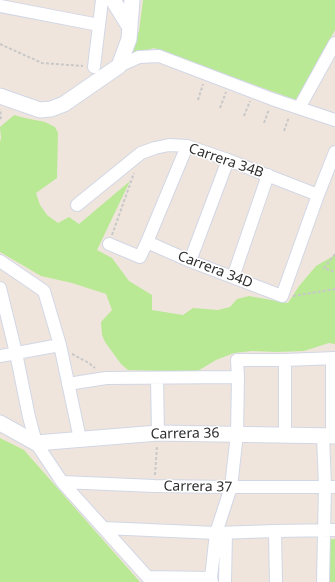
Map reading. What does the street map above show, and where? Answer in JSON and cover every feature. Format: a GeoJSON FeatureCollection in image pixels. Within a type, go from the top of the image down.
{"type":"FeatureCollection","features":[{"type":"Feature","properties":{"kind":"street"},"geometry":{"type":"LineString","coordinates":[[94,67],[102,0]]}},
{"type":"Feature","properties":{"kind":"street"},"geometry":{"type":"LineString","coordinates":[[113,0],[129,26]]}},
{"type":"Feature","properties":{"kind":"street"},"geometry":{"type":"LineString","coordinates":[[120,66],[129,39],[132,0]]}},
{"type":"Feature","properties":{"kind":"street"},"geometry":{"type":"LineString","coordinates":[[0,6],[99,25]]}},
{"type":"Feature","properties":{"kind":"street"},"geometry":{"type":"LineString","coordinates":[[299,108],[335,43]]}},
{"type":"Feature","properties":{"kind":"street"},"geometry":{"type":"LineString","coordinates":[[3,102],[40,110],[51,110],[64,104],[120,66],[139,56],[159,56],[260,95],[335,120]]}},
{"type":"Feature","properties":{"kind":"street","name":"Carrera 34B"},"geometry":{"type":"LineString","coordinates":[[77,205],[141,153],[169,144],[187,146],[228,160],[318,195]]}},
{"type":"Feature","properties":{"kind":"street"},"geometry":{"type":"LineString","coordinates":[[109,244],[140,257],[187,146]]}},
{"type":"Feature","properties":{"kind":"street"},"geometry":{"type":"LineString","coordinates":[[282,296],[335,152]]}},
{"type":"Feature","properties":{"kind":"street"},"geometry":{"type":"LineString","coordinates":[[190,261],[228,160]]}},
{"type":"Feature","properties":{"kind":"street"},"geometry":{"type":"LineString","coordinates":[[233,277],[268,175]]}},
{"type":"Feature","properties":{"kind":"street","name":"Carrera 34D"},"geometry":{"type":"LineString","coordinates":[[147,242],[190,261],[282,296]]}},
{"type":"Feature","properties":{"kind":"street"},"geometry":{"type":"LineString","coordinates":[[0,261],[44,291],[60,345],[80,439]]}},
{"type":"Feature","properties":{"kind":"street"},"geometry":{"type":"LineString","coordinates":[[0,288],[36,443],[62,482],[150,580],[212,580],[231,487],[237,434],[237,360],[333,358],[329,530],[323,582]]}},
{"type":"Feature","properties":{"kind":"street"},"geometry":{"type":"LineString","coordinates":[[0,356],[60,345]]}},
{"type":"Feature","properties":{"kind":"street"},"geometry":{"type":"LineString","coordinates":[[284,435],[285,360]]}},
{"type":"Feature","properties":{"kind":"street"},"geometry":{"type":"LineString","coordinates":[[68,384],[106,378],[238,377]]}},
{"type":"Feature","properties":{"kind":"street"},"geometry":{"type":"LineString","coordinates":[[157,378],[158,433]]}},
{"type":"Feature","properties":{"kind":"street"},"geometry":{"type":"LineString","coordinates":[[0,423],[36,443]]}},
{"type":"Feature","properties":{"kind":"street","name":"Carrera 36"},"geometry":{"type":"LineString","coordinates":[[36,443],[158,433],[330,436]]}},
{"type":"Feature","properties":{"kind":"street","name":"Carrera 37"},"geometry":{"type":"LineString","coordinates":[[62,482],[154,486],[330,486]]}},
{"type":"Feature","properties":{"kind":"street"},"geometry":{"type":"LineString","coordinates":[[104,528],[221,533],[329,530]]}},
{"type":"Feature","properties":{"kind":"street"},"geometry":{"type":"LineString","coordinates":[[275,531],[276,582]]}},
{"type":"Feature","properties":{"kind":"street"},"geometry":{"type":"LineString","coordinates":[[221,533],[225,582]]}},
{"type":"Feature","properties":{"kind":"path"},"geometry":{"type":"LineString","coordinates":[[0,44],[42,63],[94,67]]}},
{"type":"Feature","properties":{"kind":"path"},"geometry":{"type":"LineString","coordinates":[[198,100],[203,82]]}},
{"type":"Feature","properties":{"kind":"path"},"geometry":{"type":"LineString","coordinates":[[220,108],[228,86]]}},
{"type":"Feature","properties":{"kind":"path"},"geometry":{"type":"LineString","coordinates":[[244,116],[252,96]]}},
{"type":"Feature","properties":{"kind":"path"},"geometry":{"type":"LineString","coordinates":[[0,119],[3,102]]}},
{"type":"Feature","properties":{"kind":"path"},"geometry":{"type":"LineString","coordinates":[[264,123],[271,102]]}},
{"type":"Feature","properties":{"kind":"path"},"geometry":{"type":"LineString","coordinates":[[284,131],[289,116]]}},
{"type":"Feature","properties":{"kind":"path"},"geometry":{"type":"LineString","coordinates":[[109,244],[141,153]]}},
{"type":"Feature","properties":{"kind":"path"},"geometry":{"type":"LineString","coordinates":[[335,254],[324,268],[335,272]]}},
{"type":"Feature","properties":{"kind":"path"},"geometry":{"type":"LineString","coordinates":[[282,296],[290,297],[335,289]]}},
{"type":"Feature","properties":{"kind":"path"},"geometry":{"type":"LineString","coordinates":[[60,345],[89,363],[106,378]]}},
{"type":"Feature","properties":{"kind":"path"},"geometry":{"type":"LineString","coordinates":[[154,486],[157,456]]}},
{"type":"Feature","properties":{"kind":"green space"},"geometry":{"type":"Polygon","coordinates":[[[143,0],[335,0],[335,30],[296,100],[154,48],[130,55],[139,31],[143,0]]]}},
{"type":"Feature","properties":{"kind":"green space"},"geometry":{"type":"Polygon","coordinates":[[[14,115],[45,122],[55,127],[58,133],[57,178],[36,193],[40,205],[47,215],[58,223],[69,217],[79,224],[130,181],[97,250],[112,258],[129,281],[152,295],[152,310],[183,315],[193,308],[218,310],[230,307],[237,299],[249,296],[288,303],[299,286],[316,266],[335,255],[335,344],[329,343],[304,351],[252,351],[234,353],[216,360],[196,372],[128,370],[121,364],[105,342],[102,335],[101,322],[112,310],[106,294],[72,283],[41,276],[0,252],[0,127],[14,115]]]}},
{"type":"Feature","properties":{"kind":"green space"},"geometry":{"type":"Polygon","coordinates":[[[0,438],[24,450],[140,582],[0,582],[0,438]]]}},
{"type":"Feature","properties":{"kind":"green space"},"geometry":{"type":"Polygon","coordinates":[[[335,539],[335,582],[326,582],[326,540],[335,539]]]}}]}
